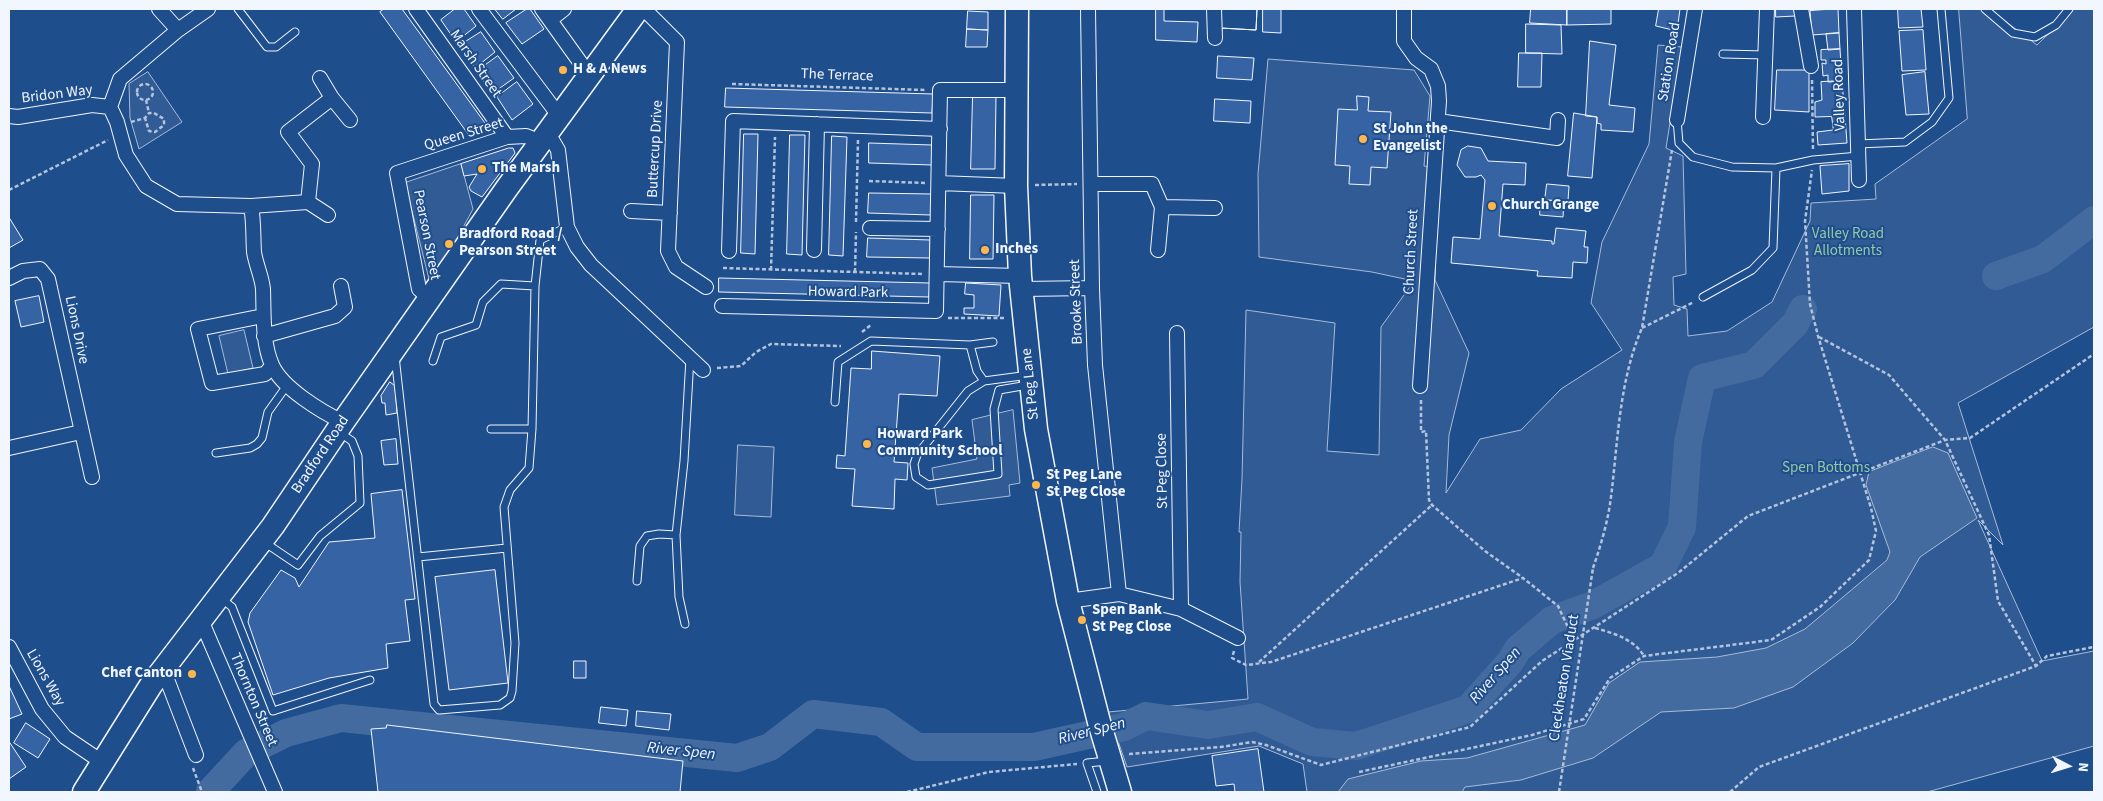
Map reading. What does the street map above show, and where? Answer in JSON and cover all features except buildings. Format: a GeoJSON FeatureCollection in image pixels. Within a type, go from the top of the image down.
{"type":"FeatureCollection","features":[{"type":"Feature","properties":{"kind":"main road","name":"Bradford Road"},"geometry":{"type":"LineString","coordinates":[[84,792],[151,685],[262,541],[394,348],[638,9]]}},
{"type":"Feature","properties":{"kind":"main road","name":"St Peg Lane"},"geometry":{"type":"LineString","coordinates":[[1017,9],[1016,186],[1021,282],[1036,430],[1068,601],[1099,722],[1120,792]]}},
{"type":"Feature","properties":{"kind":"street"},"geometry":{"type":"LineString","coordinates":[[159,9],[178,30]]}},
{"type":"Feature","properties":{"kind":"street"},"geometry":{"type":"LineString","coordinates":[[208,9],[178,30],[120,79],[110,107],[126,155],[146,186],[177,204],[252,206],[308,202],[328,215]]}},
{"type":"Feature","properties":{"kind":"street","name":"Marsh Street"},"geometry":{"type":"LineString","coordinates":[[416,9],[507,137]]}},
{"type":"Feature","properties":{"kind":"street"},"geometry":{"type":"LineString","coordinates":[[479,9],[550,131],[558,150],[567,227],[577,246],[591,265],[703,370]]}},
{"type":"Feature","properties":{"kind":"street"},"geometry":{"type":"LineString","coordinates":[[564,9],[546,14],[590,76]]}},
{"type":"Feature","properties":{"kind":"street","name":"Buttercup Drive"},"geometry":{"type":"LineString","coordinates":[[644,9],[677,42],[668,250],[676,267],[706,287]]}},
{"type":"Feature","properties":{"kind":"street","name":"Brooke Street"},"geometry":{"type":"LineString","coordinates":[[1088,9],[1095,365],[1119,594]]}},
{"type":"Feature","properties":{"kind":"street"},"geometry":{"type":"LineString","coordinates":[[1214,9],[1215,38]]}},
{"type":"Feature","properties":{"kind":"street","name":"Church Street"},"geometry":{"type":"LineString","coordinates":[[1404,9],[1404,41],[1416,58],[1431,69],[1438,86],[1438,120],[1420,386]]}},
{"type":"Feature","properties":{"kind":"street","name":"Station Road"},"geometry":{"type":"LineString","coordinates":[[1677,120],[1695,9]]}},
{"type":"Feature","properties":{"kind":"street"},"geometry":{"type":"LineString","coordinates":[[1763,117],[1767,9]]}},
{"type":"Feature","properties":{"kind":"street"},"geometry":{"type":"LineString","coordinates":[[1802,9],[1811,66]]}},
{"type":"Feature","properties":{"kind":"street","name":"Valley Road"},"geometry":{"type":"LineString","coordinates":[[1854,9],[1859,180]]}},
{"type":"Feature","properties":{"kind":"street"},"geometry":{"type":"LineString","coordinates":[[320,78],[332,98],[350,120]]}},
{"type":"Feature","properties":{"kind":"street"},"geometry":{"type":"LineString","coordinates":[[936,311],[940,90],[1016,90]]}},
{"type":"Feature","properties":{"kind":"street"},"geometry":{"type":"LineString","coordinates":[[308,202],[312,164],[288,132],[332,98]]}},
{"type":"Feature","properties":{"kind":"street","name":"Bridon Way"},"geometry":{"type":"LineString","coordinates":[[9,116],[18,117],[92,105],[110,107]]}},
{"type":"Feature","properties":{"kind":"street"},"geometry":{"type":"LineString","coordinates":[[1438,120],[1557,138],[1558,120]]}},
{"type":"Feature","properties":{"kind":"street"},"geometry":{"type":"LineString","coordinates":[[729,251],[733,121],[940,129]]}},
{"type":"Feature","properties":{"kind":"street"},"geometry":{"type":"LineString","coordinates":[[814,250],[817,124]]}},
{"type":"Feature","properties":{"kind":"street","name":"Queen Street"},"geometry":{"type":"LineString","coordinates":[[397,173],[507,137],[526,136],[550,131]]}},
{"type":"Feature","properties":{"kind":"street","name":"Pearson Street"},"geometry":{"type":"LineString","coordinates":[[397,173],[407,205],[419,289],[430,298]]}},
{"type":"Feature","properties":{"kind":"street"},"geometry":{"type":"LineString","coordinates":[[939,183],[1016,186]]}},
{"type":"Feature","properties":{"kind":"street"},"geometry":{"type":"LineString","coordinates":[[1091,184],[1152,184],[1162,208],[1158,250]]}},
{"type":"Feature","properties":{"kind":"street"},"geometry":{"type":"LineString","coordinates":[[252,206],[254,253],[262,286],[264,336],[272,366],[288,384],[340,427]]}},
{"type":"Feature","properties":{"kind":"street"},"geometry":{"type":"LineString","coordinates":[[1162,208],[1214,208]]}},
{"type":"Feature","properties":{"kind":"street"},"geometry":{"type":"LineString","coordinates":[[631,211],[670,214]]}},
{"type":"Feature","properties":{"kind":"street"},"geometry":{"type":"LineString","coordinates":[[870,228],[938,229]]}},
{"type":"Feature","properties":{"kind":"street","name":"Lions Drive"},"geometry":{"type":"LineString","coordinates":[[9,278],[23,270],[40,269],[48,279],[92,477]]}},
{"type":"Feature","properties":{"kind":"street"},"geometry":{"type":"LineString","coordinates":[[937,274],[1092,288]]}},
{"type":"Feature","properties":{"kind":"street"},"geometry":{"type":"LineString","coordinates":[[264,336],[335,316],[345,307],[341,286]]}},
{"type":"Feature","properties":{"kind":"street","name":"Howard Park"},"geometry":{"type":"LineString","coordinates":[[722,306],[936,311]]}},
{"type":"Feature","properties":{"kind":"street"},"geometry":{"type":"LineString","coordinates":[[264,316],[198,329],[212,383],[265,374],[272,366]]}},
{"type":"Feature","properties":{"kind":"street","name":"St Peg Close"},"geometry":{"type":"LineString","coordinates":[[1177,332],[1181,609]]}},
{"type":"Feature","properties":{"kind":"street"},"geometry":{"type":"LineString","coordinates":[[9,448],[82,432]]}},
{"type":"Feature","properties":{"kind":"street"},"geometry":{"type":"LineString","coordinates":[[1068,601],[1119,594],[1181,609],[1238,638]]}},
{"type":"Feature","properties":{"kind":"street","name":"Thornton Street"},"geometry":{"type":"LineString","coordinates":[[201,620],[275,792]]}},
{"type":"Feature","properties":{"kind":"street","name":"Lions Way"},"geometry":{"type":"LineString","coordinates":[[9,647],[42,709],[65,737],[102,762]]}},
{"type":"Feature","properties":{"kind":"street"},"geometry":{"type":"LineString","coordinates":[[163,669],[196,755]]}},
{"type":"Feature","properties":{"kind":"lane"},"geometry":{"type":"LineString","coordinates":[[238,9],[267,47],[276,47],[295,32]]}},
{"type":"Feature","properties":{"kind":"lane"},"geometry":{"type":"LineString","coordinates":[[1677,120],[1679,143],[1693,157],[1732,168],[1776,168],[1905,142],[1932,122],[1949,98],[1941,9]]}},
{"type":"Feature","properties":{"kind":"lane"},"geometry":{"type":"LineString","coordinates":[[1984,9],[2013,33],[2035,37],[2056,25],[2069,9]]}},
{"type":"Feature","properties":{"kind":"lane"},"geometry":{"type":"LineString","coordinates":[[1723,54],[1766,55]]}},
{"type":"Feature","properties":{"kind":"lane"},"geometry":{"type":"LineString","coordinates":[[1703,297],[1752,270],[1773,248],[1776,168]]}},
{"type":"Feature","properties":{"kind":"lane"},"geometry":{"type":"LineString","coordinates":[[394,348],[436,708],[443,710],[500,705],[510,698],[512,691],[515,643],[504,507],[510,490],[529,468],[532,429],[535,286],[540,240],[567,227]]}},
{"type":"Feature","properties":{"kind":"lane"},"geometry":{"type":"LineString","coordinates":[[433,360],[441,337],[476,325],[483,302],[501,284],[535,286]]}},
{"type":"Feature","properties":{"kind":"lane"},"geometry":{"type":"LineString","coordinates":[[835,402],[838,362],[871,341],[970,345],[993,342]]}},
{"type":"Feature","properties":{"kind":"lane"},"geometry":{"type":"LineString","coordinates":[[970,345],[978,371],[984,381]]}},
{"type":"Feature","properties":{"kind":"lane"},"geometry":{"type":"LineString","coordinates":[[686,624],[679,597],[676,535],[684,461],[690,358]]}},
{"type":"Feature","properties":{"kind":"lane"},"geometry":{"type":"LineString","coordinates":[[1031,380],[999,390],[994,409],[998,474],[928,485],[916,477],[914,464],[917,455],[968,391],[984,381],[1031,380]]}},
{"type":"Feature","properties":{"kind":"lane"},"geometry":{"type":"LineString","coordinates":[[216,454],[250,448],[257,444],[262,438],[268,412],[288,384]]}},
{"type":"Feature","properties":{"kind":"lane"},"geometry":{"type":"LineString","coordinates":[[262,541],[298,565],[320,536],[360,503],[358,456],[352,441],[340,427]]}},
{"type":"Feature","properties":{"kind":"lane"},"geometry":{"type":"LineString","coordinates":[[492,429],[532,429]]}},
{"type":"Feature","properties":{"kind":"lane"},"geometry":{"type":"LineString","coordinates":[[637,582],[640,546],[647,536],[659,534],[676,535]]}},
{"type":"Feature","properties":{"kind":"lane"},"geometry":{"type":"LineString","coordinates":[[418,557],[507,548]]}},
{"type":"Feature","properties":{"kind":"lane"},"geometry":{"type":"LineString","coordinates":[[219,596],[232,607],[273,711],[370,680]]}},
{"type":"Feature","properties":{"kind":"lane"},"geometry":{"type":"LineString","coordinates":[[1097,792],[1087,763],[1110,756]]}},
{"type":"Feature","properties":{"kind":"path"},"geometry":{"type":"LineString","coordinates":[[1359,772],[1532,735],[1584,719],[1610,678],[1644,656],[1771,640],[1820,607],[1869,560],[1876,532],[1871,508],[1818,336],[1810,304],[1805,221],[1813,160],[1811,66]]}},
{"type":"Feature","properties":{"kind":"path"},"geometry":{"type":"LineString","coordinates":[[144,84],[152,88],[153,93],[151,98],[146,100],[138,97],[137,93],[137,88],[144,84]]}},
{"type":"Feature","properties":{"kind":"path","name":"The Terrace"},"geometry":{"type":"LineString","coordinates":[[732,84],[940,90]]}},
{"type":"Feature","properties":{"kind":"path"},"geometry":{"type":"LineString","coordinates":[[146,100],[149,114]]}},
{"type":"Feature","properties":{"kind":"path"},"geometry":{"type":"LineString","coordinates":[[131,122],[154,113],[164,118],[163,127],[155,132],[149,131],[145,118]]}},
{"type":"Feature","properties":{"kind":"path"},"geometry":{"type":"LineString","coordinates":[[771,270],[775,122]]}},
{"type":"Feature","properties":{"kind":"path"},"geometry":{"type":"LineString","coordinates":[[854,272],[859,126]]}},
{"type":"Feature","properties":{"kind":"path"},"geometry":{"type":"LineString","coordinates":[[9,190],[120,134]]}},
{"type":"Feature","properties":{"kind":"path","name":"Cleckheaton Viaduct"},"geometry":{"type":"LineString","coordinates":[[1559,792],[1593,568],[1600,548],[1611,498],[1615,448],[1624,393],[1634,347],[1642,328],[1672,148]]}},
{"type":"Feature","properties":{"kind":"path"},"geometry":{"type":"LineString","coordinates":[[869,181],[939,183]]}},
{"type":"Feature","properties":{"kind":"path"},"geometry":{"type":"LineString","coordinates":[[1016,186],[1091,184]]}},
{"type":"Feature","properties":{"kind":"path","name":"Howard Park"},"geometry":{"type":"LineString","coordinates":[[722,268],[937,274]]}},
{"type":"Feature","properties":{"kind":"path"},"geometry":{"type":"LineString","coordinates":[[1642,328],[1703,297]]}},
{"type":"Feature","properties":{"kind":"path"},"geometry":{"type":"LineString","coordinates":[[858,335],[888,310]]}},
{"type":"Feature","properties":{"kind":"path"},"geometry":{"type":"LineString","coordinates":[[936,311],[939,318],[1024,318]]}},
{"type":"Feature","properties":{"kind":"path"},"geometry":{"type":"LineString","coordinates":[[1818,336],[1889,375],[1946,440],[1989,535],[1998,601],[2036,666]]}},
{"type":"Feature","properties":{"kind":"path"},"geometry":{"type":"LineString","coordinates":[[703,370],[741,366],[756,352],[770,344],[841,346]]}},
{"type":"Feature","properties":{"kind":"path"},"geometry":{"type":"LineString","coordinates":[[1110,756],[1221,747],[1252,742],[1266,745],[1322,765],[1470,727],[1542,661],[1678,573],[1748,516],[1946,440],[1970,438],[2094,354]]}},
{"type":"Feature","properties":{"kind":"path"},"geometry":{"type":"LineString","coordinates":[[1420,386],[1421,432],[1426,431],[1429,500],[1432,505],[1486,551],[1558,606],[1574,640]]}},
{"type":"Feature","properties":{"kind":"path"},"geometry":{"type":"LineString","coordinates":[[1258,663],[1432,505]]}},
{"type":"Feature","properties":{"kind":"path"},"geometry":{"type":"LineString","coordinates":[[1238,638],[1232,658],[1246,665],[1272,662],[1523,578]]}},
{"type":"Feature","properties":{"kind":"path"},"geometry":{"type":"LineString","coordinates":[[1594,628],[1615,633],[1639,649],[1644,656]]}},
{"type":"Feature","properties":{"kind":"path"},"geometry":{"type":"LineString","coordinates":[[1730,792],[1758,767],[2036,666],[2047,656],[2094,647]]}},
{"type":"Feature","properties":{"kind":"path"},"geometry":{"type":"LineString","coordinates":[[196,755],[190,761],[202,792]]}},
{"type":"Feature","properties":{"kind":"path"},"geometry":{"type":"LineString","coordinates":[[907,792],[989,772],[1087,763]]}},
{"type":"Feature","properties":{"kind":"shaded area"},"geometry":{"type":"Polygon","coordinates":[[[1959,9],[1989,9],[2037,45],[2074,9],[2094,9],[2094,327],[1958,403],[2003,545],[1978,520],[2042,661],[2094,651],[2094,746],[1927,792],[1307,792],[1303,764],[1259,746],[1127,767],[1108,712],[1248,699],[1240,582],[1241,532],[1239,532],[1246,310],[1335,323],[1327,451],[1379,455],[1381,327],[1414,281],[1372,272],[1259,257],[1258,174],[1268,59],[1414,70],[1430,96],[1424,166],[1438,168],[1435,280],[1469,353],[1449,435],[1446,493],[1480,439],[1521,430],[1561,389],[1622,350],[1591,303],[1602,242],[1649,144],[1658,45],[1682,47],[1666,148],[1683,156],[1686,274],[1673,277],[1674,305],[1687,309],[1688,336],[1727,331],[1772,302],[1810,221],[1811,203],[1876,199],[1875,184],[1967,119],[1959,9]]]}},
{"type":"Feature","properties":{"kind":"shaded area"},"geometry":{"type":"Polygon","coordinates":[[[148,72],[182,122],[139,149],[130,118],[129,84],[148,72]]]}},
{"type":"Feature","properties":{"kind":"shaded area"},"geometry":{"type":"Polygon","coordinates":[[[461,164],[473,209],[431,287],[405,183],[461,164]]]}},
{"type":"Feature","properties":{"kind":"shaded area"},"geometry":{"type":"Polygon","coordinates":[[[244,330],[253,368],[228,374],[219,336],[244,330]]]}},
{"type":"Feature","properties":{"kind":"shaded area"},"geometry":{"type":"Polygon","coordinates":[[[1013,410],[1020,483],[1009,485],[1010,496],[937,505],[932,468],[977,459],[972,420],[1013,410]]]}},
{"type":"Feature","properties":{"kind":"shaded area"},"geometry":{"type":"Polygon","coordinates":[[[738,445],[774,447],[771,517],[735,515],[738,445]]]}},
{"type":"Feature","properties":{"kind":"shaded area"},"geometry":{"type":"Polygon","coordinates":[[[1933,447],[1948,453],[1977,518],[1920,557],[1895,600],[1853,643],[1793,687],[1734,708],[1661,712],[1593,758],[1521,780],[1465,787],[1462,792],[1338,792],[1348,779],[1421,761],[1467,758],[1585,725],[1609,683],[1640,662],[1717,657],[1766,648],[1805,629],[1887,560],[1890,552],[1866,485],[1869,472],[1933,447]]]}},
{"type":"Feature","properties":{"kind":"waterway","name":"River Spen"},"geometry":{"type":"LineString","coordinates":[[1996,276],[2043,259],[2094,220]]}},
{"type":"Feature","properties":{"kind":"waterway","name":"River Spen"},"geometry":{"type":"LineString","coordinates":[[210,792],[246,753],[286,733],[341,718],[737,758],[770,747],[813,714],[881,722],[917,747],[1034,747],[1124,727],[1146,716],[1208,725],[1257,717],[1312,742],[1356,746],[1468,709],[1510,662],[1518,649],[1552,620],[1593,605],[1663,566],[1682,527],[1688,442],[1702,378],[1754,365],[1795,324],[1803,309]]}},
{"type":"Feature","properties":{"kind":"place","name":"H & A News"},"geometry":{"type":"Point","coordinates":[563,70]}},
{"type":"Feature","properties":{"kind":"place","name":"St John the Evangelist"},"geometry":{"type":"Point","coordinates":[1363,139]}},
{"type":"Feature","properties":{"kind":"place","name":"The Marsh"},"geometry":{"type":"Point","coordinates":[482,169]}},
{"type":"Feature","properties":{"kind":"place","name":"Church Grange"},"geometry":{"type":"Point","coordinates":[1492,206]}},
{"type":"Feature","properties":{"kind":"place","name":"Bradford Road / Pearson Street"},"geometry":{"type":"Point","coordinates":[449,244]}},
{"type":"Feature","properties":{"kind":"place","name":"Inches"},"geometry":{"type":"Point","coordinates":[985,250]}},
{"type":"Feature","properties":{"kind":"place","name":"Howard Park Community School"},"geometry":{"type":"Point","coordinates":[867,444]}},
{"type":"Feature","properties":{"kind":"place","name":"St Peg Lane St Peg Close"},"geometry":{"type":"Point","coordinates":[1036,485]}},
{"type":"Feature","properties":{"kind":"place","name":"Spen Bank St Peg Close"},"geometry":{"type":"Point","coordinates":[1082,620]}},
{"type":"Feature","properties":{"kind":"place","name":"Chef Canton"},"geometry":{"type":"Point","coordinates":[192,674]}},
{"type":"Feature","properties":{"kind":"park label","name":"Valley Road Allotments"},"geometry":{"type":"Point","coordinates":[1848,244]}},
{"type":"Feature","properties":{"kind":"park label","name":"Spen Bottoms"},"geometry":{"type":"Point","coordinates":[1826,469]}}]}
